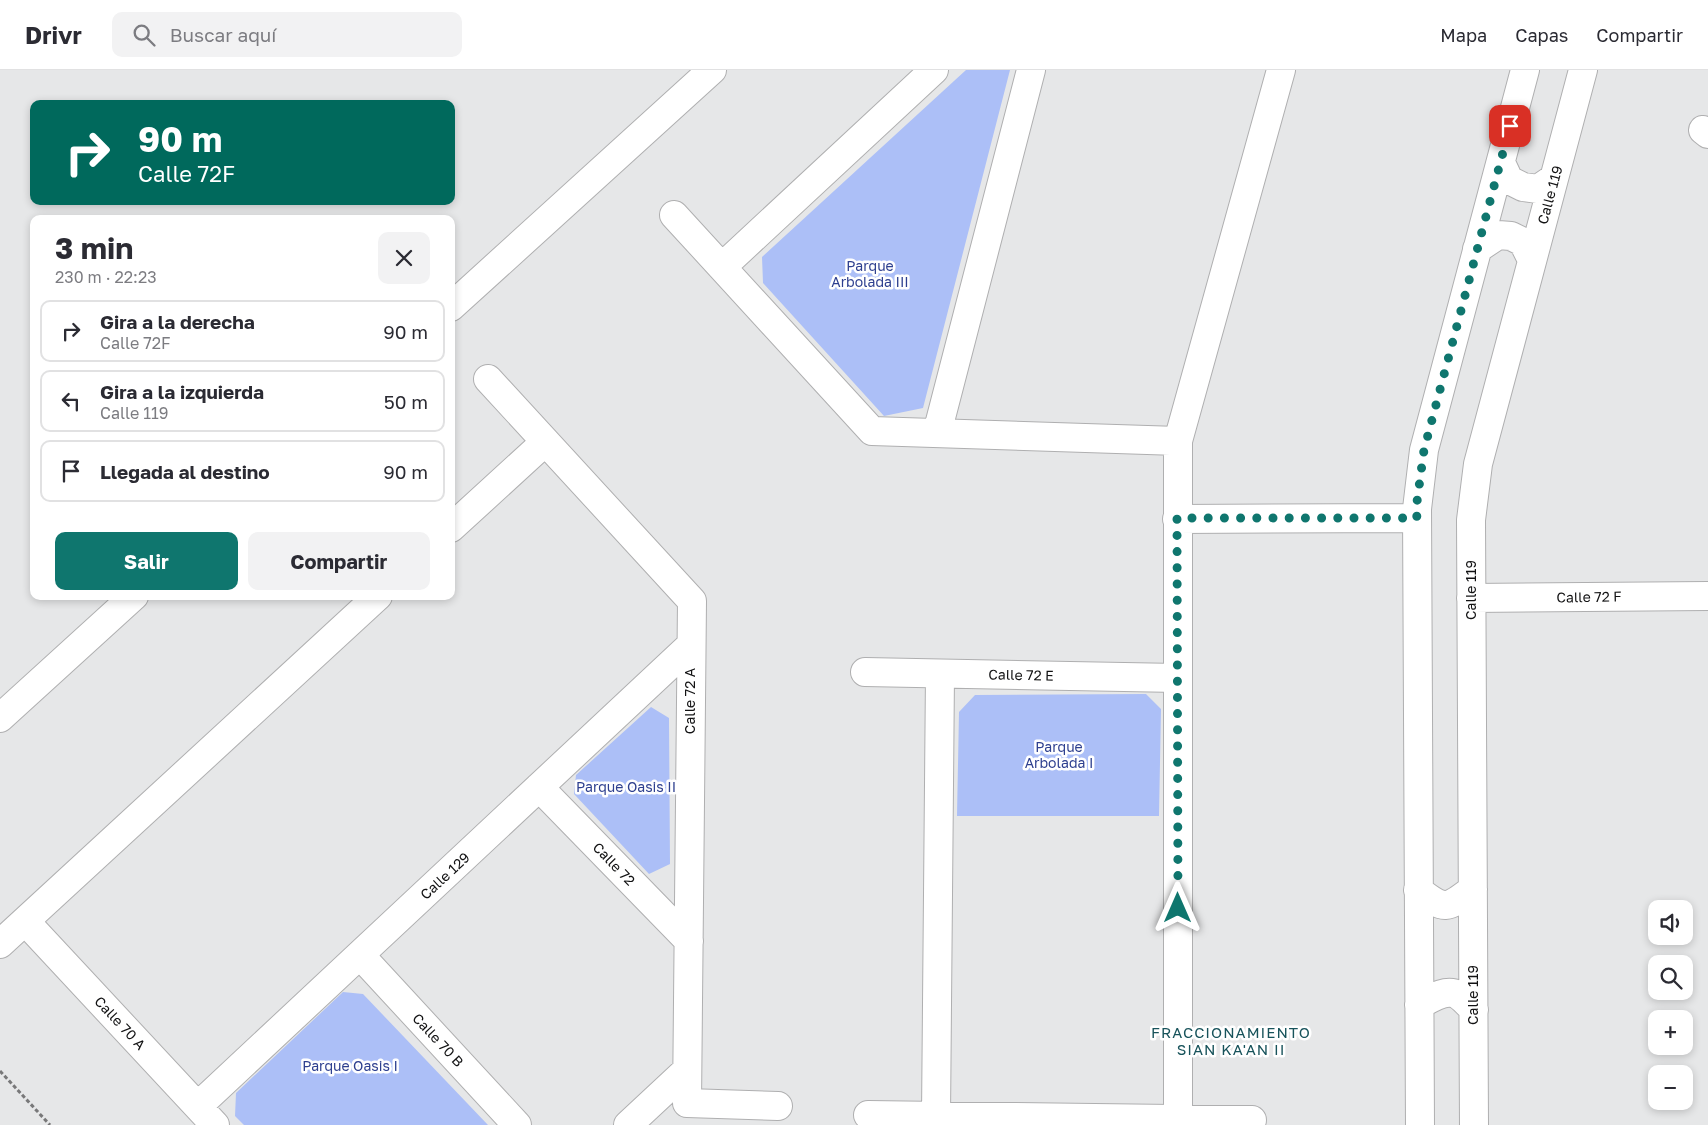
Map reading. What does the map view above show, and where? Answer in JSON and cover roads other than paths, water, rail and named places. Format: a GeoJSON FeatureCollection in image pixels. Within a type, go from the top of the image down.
{"type":"FeatureCollection","features":[{"type":"Feature","properties":{"kind":"street"},"geometry":{"type":"LineString","coordinates":[[455,303],[712,70]]}},
{"type":"Feature","properties":{"kind":"street"},"geometry":{"type":"LineString","coordinates":[[722,268],[934,70]]}},
{"type":"Feature","properties":{"kind":"street"},"geometry":{"type":"LineString","coordinates":[[937,434],[1031,70]]}},
{"type":"Feature","properties":{"kind":"street"},"geometry":{"type":"LineString","coordinates":[[1178,1119],[1178,441],[1281,70]]}},
{"type":"Feature","properties":{"kind":"street"},"geometry":{"type":"LineString","coordinates":[[1420,1125],[1416,509],[1424,450],[1525,70]]}},
{"type":"Feature","properties":{"kind":"street","name":"Calle 119"},"geometry":{"type":"LineString","coordinates":[[1474,1125],[1470,520],[1478,464],[1583,70]]}},
{"type":"Feature","properties":{"kind":"street"},"geometry":{"type":"LineString","coordinates":[[1500,163],[1509,180],[1523,187],[1538,188],[1554,178]]}},
{"type":"Feature","properties":{"kind":"street"},"geometry":{"type":"LineString","coordinates":[[674,215],[872,431],[1178,441]]}},
{"type":"Feature","properties":{"kind":"street"},"geometry":{"type":"LineString","coordinates":[[1477,249],[1498,235],[1512,236],[1524,242],[1532,260]]}},
{"type":"Feature","properties":{"kind":"street","name":"Calle 72 A"},"geometry":{"type":"LineString","coordinates":[[488,379],[692,601],[687,1103],[778,1106]]}},
{"type":"Feature","properties":{"kind":"street"},"geometry":{"type":"LineString","coordinates":[[455,524],[546,442]]}},
{"type":"Feature","properties":{"kind":"street"},"geometry":{"type":"LineString","coordinates":[[1177,518],[1417,518]]}},
{"type":"Feature","properties":{"kind":"street","name":"Calle 72 F"},"geometry":{"type":"LineString","coordinates":[[1471,598],[1708,596]]}},
{"type":"Feature","properties":{"kind":"street"},"geometry":{"type":"LineString","coordinates":[[0,718],[130,600]]}},
{"type":"Feature","properties":{"kind":"street"},"geometry":{"type":"LineString","coordinates":[[0,944],[374,600]]}},
{"type":"Feature","properties":{"kind":"street","name":"Calle 129"},"geometry":{"type":"LineString","coordinates":[[206,1116],[360,955],[691,645]]}},
{"type":"Feature","properties":{"kind":"street","name":"Calle 72 E"},"geometry":{"type":"LineString","coordinates":[[865,672],[1178,678]]}},
{"type":"Feature","properties":{"kind":"street"},"geometry":{"type":"LineString","coordinates":[[936,1116],[940,674]]}},
{"type":"Feature","properties":{"kind":"street","name":"Calle 72"},"geometry":{"type":"LineString","coordinates":[[540,787],[689,942]]}},
{"type":"Feature","properties":{"kind":"street"},"geometry":{"type":"LineString","coordinates":[[1418,890],[1434,903],[1445,906],[1455,903],[1473,889]]}},
{"type":"Feature","properties":{"kind":"street","name":"Calle 70 A"},"geometry":{"type":"LineString","coordinates":[[24,921],[206,1116]]}},
{"type":"Feature","properties":{"kind":"street","name":"Calle 70 B"},"geometry":{"type":"LineString","coordinates":[[360,955],[517,1125]]}},
{"type":"Feature","properties":{"kind":"street"},"geometry":{"type":"LineString","coordinates":[[1419,1005],[1440,994],[1449,993],[1458,995],[1474,1010]]}},
{"type":"Feature","properties":{"kind":"street"},"geometry":{"type":"LineString","coordinates":[[628,1125],[688,1070]]}},
{"type":"Feature","properties":{"kind":"street"},"geometry":{"type":"LineString","coordinates":[[868,1115],[1252,1120]]}},
{"type":"Feature","properties":{"kind":"district","name":"FRACCIONAMIENTO SIAN KA'AN II"},"geometry":{"type":"Point","coordinates":[1231,1042]}},
{"type":"Feature","properties":{"kind":"park label","name":"Parque Arbolada III"},"geometry":{"type":"Point","coordinates":[870,274]}},
{"type":"Feature","properties":{"kind":"park label","name":"Parque Arbolada I"},"geometry":{"type":"Point","coordinates":[1059,756]}},
{"type":"Feature","properties":{"kind":"park label","name":"Parque Oasis II"},"geometry":{"type":"Point","coordinates":[626,787]}},
{"type":"Feature","properties":{"kind":"park label","name":"Parque Oasis I"},"geometry":{"type":"Point","coordinates":[350,1066]}}]}
